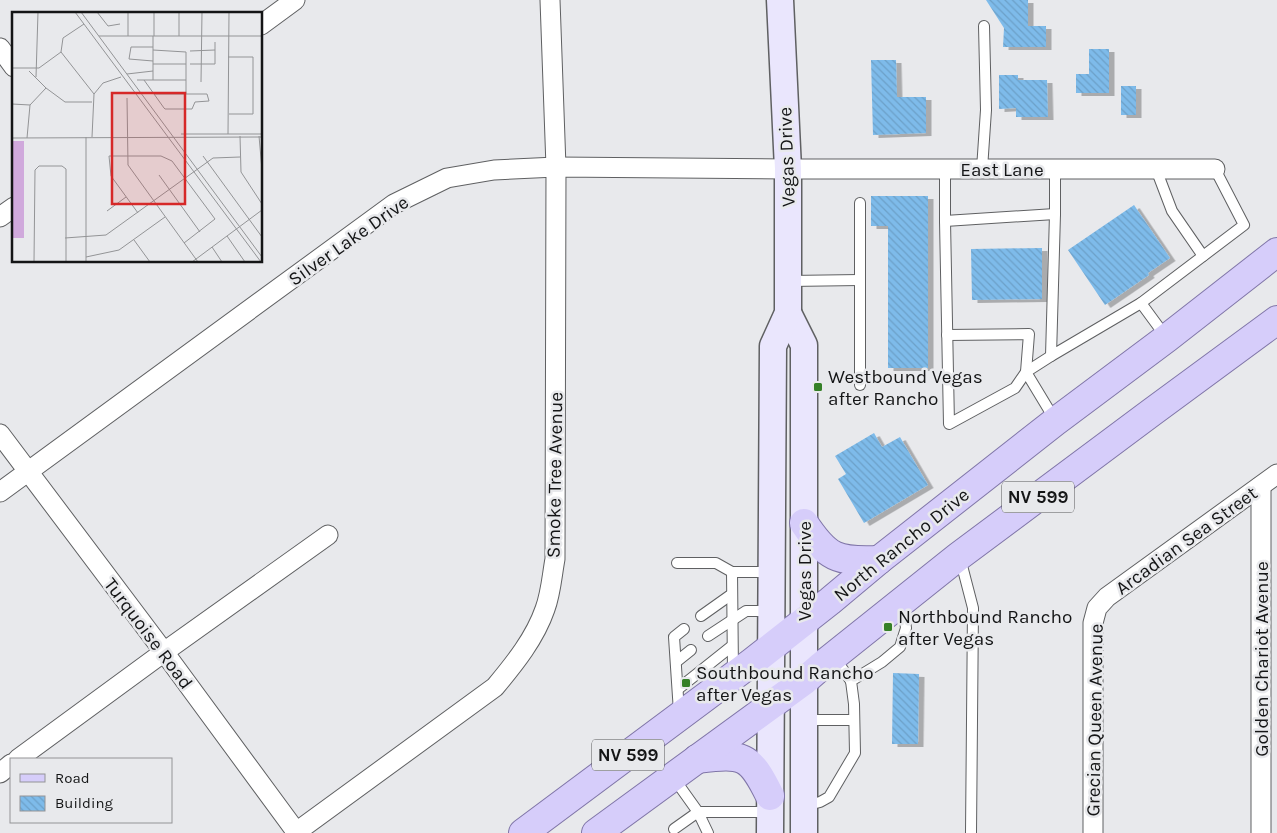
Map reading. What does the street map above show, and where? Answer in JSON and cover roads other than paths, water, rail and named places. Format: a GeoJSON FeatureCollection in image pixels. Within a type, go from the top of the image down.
{"type":"FeatureCollection","features":[{"type":"Feature","properties":{"kind":"main road","name":"Vegas Drive"},"geometry":{"type":"LineString","coordinates":[[770,814],[773,346],[788,313],[788,169],[780,0]]}},
{"type":"Feature","properties":{"kind":"main road","name":"North Rancho Drive"},"geometry":{"type":"LineString","coordinates":[[522,833],[771,648],[878,560],[1056,420],[1277,252]]}},
{"type":"Feature","properties":{"kind":"main road","name":"Vegas Drive"},"geometry":{"type":"LineString","coordinates":[[788,313],[804,345],[804,833]]}},
{"type":"Feature","properties":{"kind":"main road","name":"NV 599"},"geometry":{"type":"LineString","coordinates":[[605,830],[672,776],[804,681],[960,556],[1277,320]]}},
{"type":"Feature","properties":{"kind":"main road"},"geometry":{"type":"LineString","coordinates":[[804,523],[823,549],[834,556],[859,561],[878,560]]}},
{"type":"Feature","properties":{"kind":"main road"},"geometry":{"type":"LineString","coordinates":[[697,759],[724,756],[740,757],[749,763],[760,776],[770,814]]}},
{"type":"Feature","properties":{"kind":"street"},"geometry":{"type":"LineString","coordinates":[[262,24],[296,0]]}},
{"type":"Feature","properties":{"kind":"street","name":"Smoke Tree Avenue"},"geometry":{"type":"LineString","coordinates":[[296,833],[495,687],[517,660],[533,635],[545,609],[555,559],[556,167],[550,0]]}},
{"type":"Feature","properties":{"kind":"street"},"geometry":{"type":"LineString","coordinates":[[0,48],[12,64]]}},
{"type":"Feature","properties":{"kind":"street","name":"Silver Lake Drive"},"geometry":{"type":"LineString","coordinates":[[0,492],[394,204],[447,178],[494,170],[556,167],[788,169]]}},
{"type":"Feature","properties":{"kind":"street","name":"East Lane"},"geometry":{"type":"LineString","coordinates":[[788,169],[1215,169]]}},
{"type":"Feature","properties":{"kind":"street"},"geometry":{"type":"LineString","coordinates":[[0,217],[12,208]]}},
{"type":"Feature","properties":{"kind":"street","name":"Turquoise Road"},"geometry":{"type":"LineString","coordinates":[[0,434],[164,652],[296,833]]}},
{"type":"Feature","properties":{"kind":"street","name":"Arcadian Sea Street"},"geometry":{"type":"LineString","coordinates":[[1097,608],[1107,597],[1277,474]]}},
{"type":"Feature","properties":{"kind":"street","name":"Golden Chariot Avenue"},"geometry":{"type":"LineString","coordinates":[[1261,486],[1261,833]]}},
{"type":"Feature","properties":{"kind":"street"},"geometry":{"type":"LineString","coordinates":[[19,758],[328,535]]}},
{"type":"Feature","properties":{"kind":"street","name":"Grecian Queen Avenue"},"geometry":{"type":"LineString","coordinates":[[1093,833],[1093,623],[1097,608]]}},
{"type":"Feature","properties":{"kind":"lane"},"geometry":{"type":"LineString","coordinates":[[982,169],[986,110],[984,26]]}},
{"type":"Feature","properties":{"kind":"lane"},"geometry":{"type":"LineString","coordinates":[[946,169],[945,221],[949,424],[1015,388],[1026,372],[1141,302],[1244,225],[1215,169]]}},
{"type":"Feature","properties":{"kind":"lane"},"geometry":{"type":"LineString","coordinates":[[1051,356],[1055,169]]}},
{"type":"Feature","properties":{"kind":"lane"},"geometry":{"type":"LineString","coordinates":[[1156,169],[1172,211],[1203,256]]}},
{"type":"Feature","properties":{"kind":"lane"},"geometry":{"type":"LineString","coordinates":[[860,203],[860,385]]}},
{"type":"Feature","properties":{"kind":"lane"},"geometry":{"type":"LineString","coordinates":[[945,221],[1055,214]]}},
{"type":"Feature","properties":{"kind":"lane"},"geometry":{"type":"LineString","coordinates":[[788,281],[860,280]]}},
{"type":"Feature","properties":{"kind":"lane"},"geometry":{"type":"LineString","coordinates":[[1141,302],[1166,338]]}},
{"type":"Feature","properties":{"kind":"lane"},"geometry":{"type":"LineString","coordinates":[[947,334],[1029,334],[1026,372],[1056,420]]}},
{"type":"Feature","properties":{"kind":"lane"},"geometry":{"type":"LineString","coordinates":[[960,556],[972,608],[971,833]]}},
{"type":"Feature","properties":{"kind":"lane"},"geometry":{"type":"LineString","coordinates":[[677,563],[716,563],[732,572],[771,572]]}},
{"type":"Feature","properties":{"kind":"lane"},"geometry":{"type":"LineString","coordinates":[[732,572],[733,677]]}},
{"type":"Feature","properties":{"kind":"lane"},"geometry":{"type":"LineString","coordinates":[[701,616],[732,594]]}},
{"type":"Feature","properties":{"kind":"lane"},"geometry":{"type":"LineString","coordinates":[[851,680],[882,662],[900,647],[906,628],[902,602]]}},
{"type":"Feature","properties":{"kind":"lane"},"geometry":{"type":"LineString","coordinates":[[708,636],[746,611],[771,610]]}},
{"type":"Feature","properties":{"kind":"lane"},"geometry":{"type":"LineString","coordinates":[[680,716],[674,637],[684,629]]}},
{"type":"Feature","properties":{"kind":"lane"},"geometry":{"type":"LineString","coordinates":[[678,688],[732,646]]}},
{"type":"Feature","properties":{"kind":"lane"},"geometry":{"type":"LineString","coordinates":[[676,662],[691,650]]}},
{"type":"Feature","properties":{"kind":"lane"},"geometry":{"type":"LineString","coordinates":[[804,806],[820,802],[829,797],[855,753],[854,704],[851,680],[834,656]]}},
{"type":"Feature","properties":{"kind":"lane"},"geometry":{"type":"LineString","coordinates":[[804,720],[854,720]]}},
{"type":"Feature","properties":{"kind":"lane"},"geometry":{"type":"LineString","coordinates":[[672,776],[698,812],[708,833]]}},
{"type":"Feature","properties":{"kind":"lane"},"geometry":{"type":"LineString","coordinates":[[674,829],[698,812],[770,814]]}},
{"type":"Feature","properties":{"kind":"place","name":"Westbound Vegas after Rancho"},"geometry":{"type":"Point","coordinates":[818,387]}},
{"type":"Feature","properties":{"kind":"place","name":"Northbound Rancho after Vegas"},"geometry":{"type":"Point","coordinates":[888,627]}},
{"type":"Feature","properties":{"kind":"place","name":"Southbound Rancho after Vegas"},"geometry":{"type":"Point","coordinates":[686,683]}}]}
